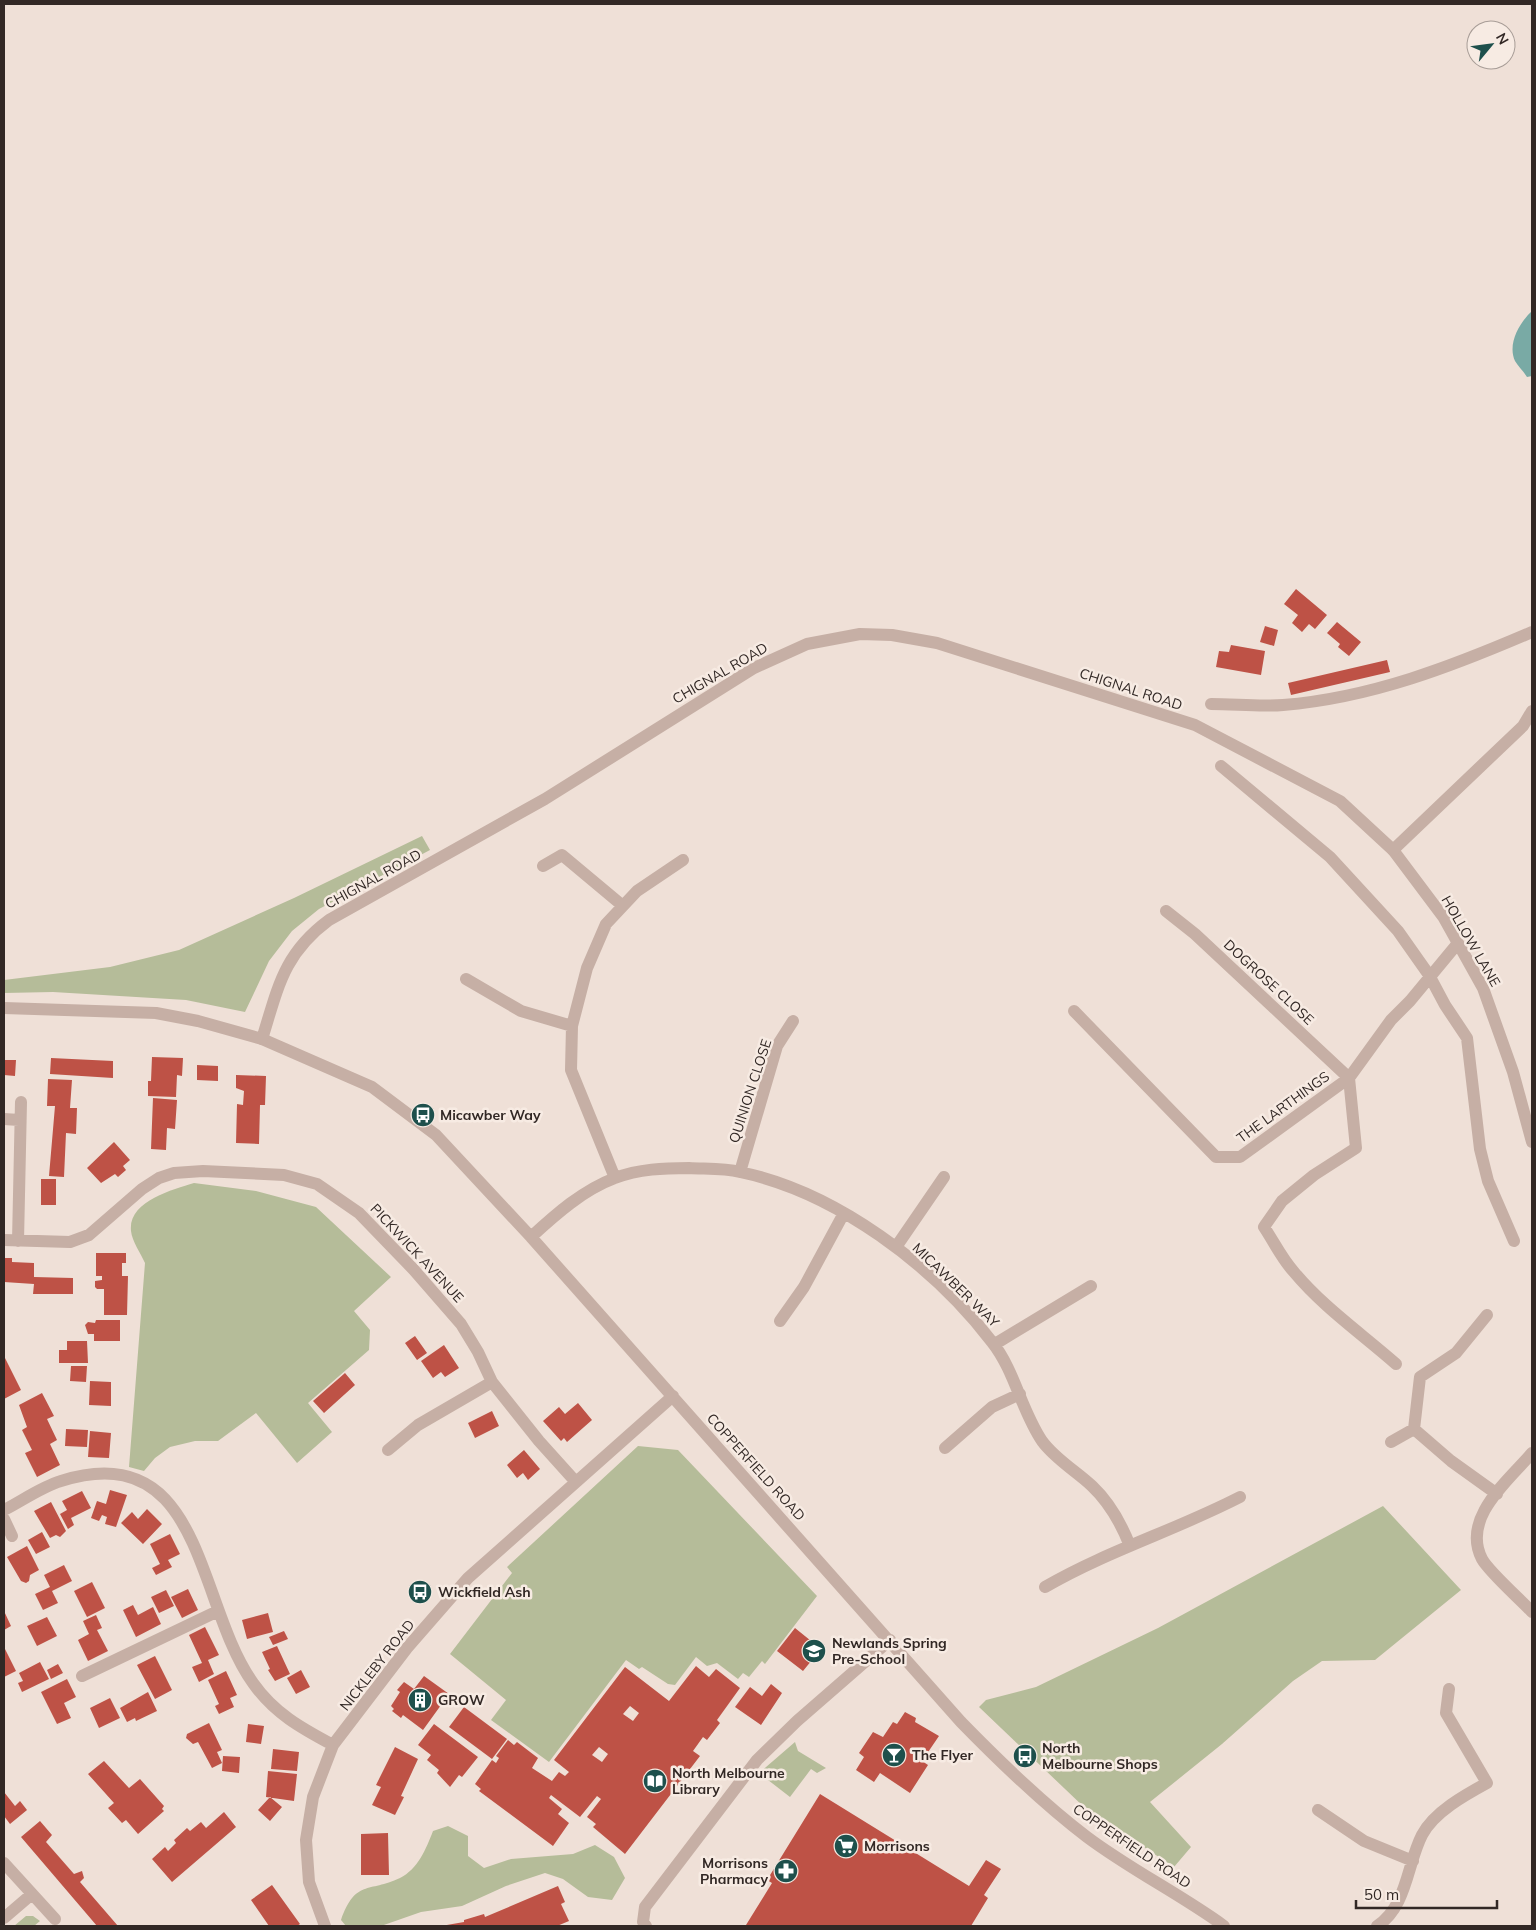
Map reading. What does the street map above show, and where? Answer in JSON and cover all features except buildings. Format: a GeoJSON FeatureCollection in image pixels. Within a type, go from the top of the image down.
{"type":"FeatureCollection","features":[{"type":"Feature","properties":{"kind":"street"},"geometry":{"type":"LineString","coordinates":[[1211,704],[1283,705],[1375,688],[1457,664],[1532,632]]}},
{"type":"Feature","properties":{"kind":"street","name":"CHIGNAL ROAD"},"geometry":{"type":"LineString","coordinates":[[262,1039],[285,969],[310,934],[328,920],[545,799],[723,685],[785,653],[828,639],[860,634],[892,635],[937,643],[1195,725],[1340,801],[1393,850]]}},
{"type":"Feature","properties":{"kind":"street"},"geometry":{"type":"LineString","coordinates":[[1393,850],[1523,726],[1532,711]]}},
{"type":"Feature","properties":{"kind":"street"},"geometry":{"type":"LineString","coordinates":[[1221,766],[1330,857],[1398,930],[1429,975],[1445,1005],[1467,1038],[1480,1149],[1488,1181],[1514,1241]]}},
{"type":"Feature","properties":{"kind":"street","name":"HOLLOW LANE"},"geometry":{"type":"LineString","coordinates":[[1393,850],[1444,918],[1483,988],[1513,1072],[1532,1142]]}},
{"type":"Feature","properties":{"kind":"street"},"geometry":{"type":"LineString","coordinates":[[543,866],[562,854],[623,906]]}},
{"type":"Feature","properties":{"kind":"street"},"geometry":{"type":"LineString","coordinates":[[614,1178],[571,1070],[572,1026],[587,968],[606,924],[637,891],[683,860]]}},
{"type":"Feature","properties":{"kind":"street","name":"DOGROSE CLOSE"},"geometry":{"type":"LineString","coordinates":[[1166,911],[1195,934],[1349,1078]]}},
{"type":"Feature","properties":{"kind":"street","name":"THE LARTHINGS"},"geometry":{"type":"LineString","coordinates":[[1074,1010],[1216,1157],[1240,1157],[1349,1078],[1391,1020],[1410,1001],[1429,975],[1458,943]]}},
{"type":"Feature","properties":{"kind":"street"},"geometry":{"type":"LineString","coordinates":[[466,978],[521,1011],[572,1026]]}},
{"type":"Feature","properties":{"kind":"street"},"geometry":{"type":"LineString","coordinates":[[4,1008],[156,1013],[198,1021],[262,1039]]}},
{"type":"Feature","properties":{"kind":"street","name":"QUINION CLOSE"},"geometry":{"type":"LineString","coordinates":[[740,1172],[777,1046],[793,1021]]}},
{"type":"Feature","properties":{"kind":"street","name":"COPPERFIELD ROAD"},"geometry":{"type":"LineString","coordinates":[[262,1039],[372,1087],[436,1135],[531,1237],[961,1722],[1042,1800],[1089,1838],[1224,1926]]}},
{"type":"Feature","properties":{"kind":"street"},"geometry":{"type":"LineString","coordinates":[[1349,1078],[1356,1148],[1314,1175],[1282,1201],[1264,1227],[1293,1271],[1331,1311],[1346,1321],[1396,1364]]}},
{"type":"Feature","properties":{"kind":"street"},"geometry":{"type":"LineString","coordinates":[[18,1241],[19,1120],[21,1102]]}},
{"type":"Feature","properties":{"kind":"street"},"geometry":{"type":"LineString","coordinates":[[4,1119],[19,1120]]}},
{"type":"Feature","properties":{"kind":"street","name":"MICAWBER WAY"},"geometry":{"type":"LineString","coordinates":[[531,1237],[568,1205],[614,1178],[636,1172],[672,1168],[720,1169],[740,1172],[790,1187],[844,1213],[896,1247],[963,1308],[995,1344],[1043,1441],[1105,1500],[1121,1522],[1130,1546]]}},
{"type":"Feature","properties":{"kind":"street","name":"PICKWICK AVENUE"},"geometry":{"type":"LineString","coordinates":[[4,1240],[70,1242],[89,1235],[142,1188],[159,1178],[174,1173],[203,1171],[284,1175],[317,1184],[359,1212],[461,1324],[478,1352],[492,1382],[538,1441],[575,1481]]}},
{"type":"Feature","properties":{"kind":"street","name":"MICAWBER WAY"},"geometry":{"type":"LineString","coordinates":[[896,1247],[944,1177]]}},
{"type":"Feature","properties":{"kind":"street"},"geometry":{"type":"LineString","coordinates":[[780,1321],[804,1287],[844,1213]]}},
{"type":"Feature","properties":{"kind":"street","name":"MICAWBER WAY"},"geometry":{"type":"LineString","coordinates":[[995,1344],[1091,1286]]}},
{"type":"Feature","properties":{"kind":"street"},"geometry":{"type":"LineString","coordinates":[[1414,1429],[1420,1377],[1456,1354],[1487,1315]]}},
{"type":"Feature","properties":{"kind":"street"},"geometry":{"type":"LineString","coordinates":[[388,1450],[418,1425],[464,1396],[492,1382]]}},
{"type":"Feature","properties":{"kind":"street"},"geometry":{"type":"LineString","coordinates":[[945,1448],[992,1407],[1020,1394]]}},
{"type":"Feature","properties":{"kind":"street","name":"NICKLEBY ROAD"},"geometry":{"type":"LineString","coordinates":[[325,1926],[309,1882],[306,1840],[313,1797],[333,1745],[407,1648],[468,1578],[673,1396]]}},
{"type":"Feature","properties":{"kind":"street"},"geometry":{"type":"LineString","coordinates":[[1391,1442],[1414,1429]]}},
{"type":"Feature","properties":{"kind":"street"},"geometry":{"type":"LineString","coordinates":[[1414,1429],[1451,1461],[1496,1494]]}},
{"type":"Feature","properties":{"kind":"street"},"geometry":{"type":"LineString","coordinates":[[1532,1453],[1485,1507],[1475,1537],[1483,1560],[1532,1612]]}},
{"type":"Feature","properties":{"kind":"street"},"geometry":{"type":"LineString","coordinates":[[4,1510],[60,1481],[96,1474],[136,1478],[172,1505],[189,1530],[218,1611],[252,1681],[269,1704],[290,1721],[333,1745]]}},
{"type":"Feature","properties":{"kind":"street"},"geometry":{"type":"LineString","coordinates":[[1045,1588],[1097,1559],[1176,1528],[1240,1497]]}},
{"type":"Feature","properties":{"kind":"street"},"geometry":{"type":"LineString","coordinates":[[4,1519],[12,1536]]}},
{"type":"Feature","properties":{"kind":"street"},"geometry":{"type":"LineString","coordinates":[[82,1676],[218,1611]]}},
{"type":"Feature","properties":{"kind":"street"},"geometry":{"type":"LineString","coordinates":[[646,1926],[643,1922],[645,1907],[757,1760],[797,1721],[890,1640]]}},
{"type":"Feature","properties":{"kind":"street"},"geometry":{"type":"LineString","coordinates":[[1385,1925],[1398,1901],[1422,1834],[1452,1802],[1487,1783],[1446,1713],[1449,1689]]}},
{"type":"Feature","properties":{"kind":"street"},"geometry":{"type":"LineString","coordinates":[[1318,1810],[1364,1841],[1413,1862]]}},
{"type":"Feature","properties":{"kind":"street"},"geometry":{"type":"LineString","coordinates":[[4,1863],[55,1919]]}},
{"type":"Feature","properties":{"kind":"street"},"geometry":{"type":"LineString","coordinates":[[4,1918],[32,1894]]}},
{"type":"Feature","properties":{"kind":"green space"},"geometry":{"type":"Polygon","coordinates":[[[422,836],[430,850],[319,909],[292,931],[269,961],[245,1012],[186,1000],[53,992],[4,993],[4,980],[110,967],[179,950],[294,898],[422,836]]]}},
{"type":"Feature","properties":{"kind":"green space"},"geometry":{"type":"Polygon","coordinates":[[[194,1183],[256,1191],[316,1207],[391,1277],[354,1311],[370,1330],[369,1350],[308,1403],[332,1432],[297,1463],[256,1413],[218,1441],[195,1441],[170,1447],[155,1458],[144,1471],[129,1467],[145,1263],[132,1235],[132,1221],[136,1212],[153,1198],[194,1183]]]}},
{"type":"Feature","properties":{"kind":"green space"},"geometry":{"type":"Polygon","coordinates":[[[638,1446],[678,1450],[817,1596],[765,1664],[762,1661],[749,1677],[743,1673],[738,1679],[717,1663],[707,1666],[696,1657],[675,1685],[668,1684],[642,1667],[639,1669],[626,1660],[549,1762],[491,1720],[506,1700],[450,1654],[512,1573],[507,1567],[638,1446]]]}},
{"type":"Feature","properties":{"kind":"green space"},"geometry":{"type":"Polygon","coordinates":[[[1383,1506],[1461,1590],[1375,1660],[1322,1661],[1293,1681],[1222,1744],[1150,1802],[1191,1847],[1174,1867],[1086,1809],[979,1707],[986,1700],[1036,1687],[1158,1628],[1383,1506]]]}},
{"type":"Feature","properties":{"kind":"green space"},"geometry":{"type":"Polygon","coordinates":[[[795,1742],[798,1751],[826,1768],[817,1773],[811,1769],[790,1797],[759,1773],[795,1742]]]}},
{"type":"Feature","properties":{"kind":"green space"},"geometry":{"type":"Polygon","coordinates":[[[448,1826],[468,1836],[468,1856],[484,1868],[511,1859],[573,1854],[595,1845],[614,1857],[625,1878],[612,1900],[588,1897],[563,1879],[545,1873],[506,1886],[462,1906],[421,1912],[381,1926],[346,1926],[341,1920],[352,1898],[364,1889],[389,1882],[406,1874],[421,1858],[433,1831],[448,1826]]]}},
{"type":"Feature","properties":{"kind":"green space"},"geometry":{"type":"Polygon","coordinates":[[[26,1916],[33,1916],[40,1921],[34,1926],[14,1926],[26,1916]]]}},
{"type":"Feature","properties":{"kind":"water"},"geometry":{"type":"Polygon","coordinates":[[[1532,311],[1532,376],[1527,377],[1515,361],[1513,348],[1519,327],[1532,311]]]}},
{"type":"Feature","properties":{"kind":"place","name":"Micawber Way"},"geometry":{"type":"Point","coordinates":[423,1115]}},
{"type":"Feature","properties":{"kind":"place","name":"Wickfield Ash"},"geometry":{"type":"Point","coordinates":[420,1592]}},
{"type":"Feature","properties":{"kind":"place","name":"Newlands Spring Pre-School"},"geometry":{"type":"Point","coordinates":[814,1651]}},
{"type":"Feature","properties":{"kind":"place","name":"GROW"},"geometry":{"type":"Point","coordinates":[420,1700]}},
{"type":"Feature","properties":{"kind":"place","name":"The Flyer"},"geometry":{"type":"Point","coordinates":[894,1755]}},
{"type":"Feature","properties":{"kind":"place","name":"North Melbourne Shops"},"geometry":{"type":"Point","coordinates":[1025,1756]}},
{"type":"Feature","properties":{"kind":"place","name":"North Melbourne Library"},"geometry":{"type":"Point","coordinates":[655,1781]}},
{"type":"Feature","properties":{"kind":"place","name":"Morrisons"},"geometry":{"type":"Point","coordinates":[846,1846]}},
{"type":"Feature","properties":{"kind":"place","name":"Morrisons Pharmacy"},"geometry":{"type":"Point","coordinates":[786,1871]}}]}
